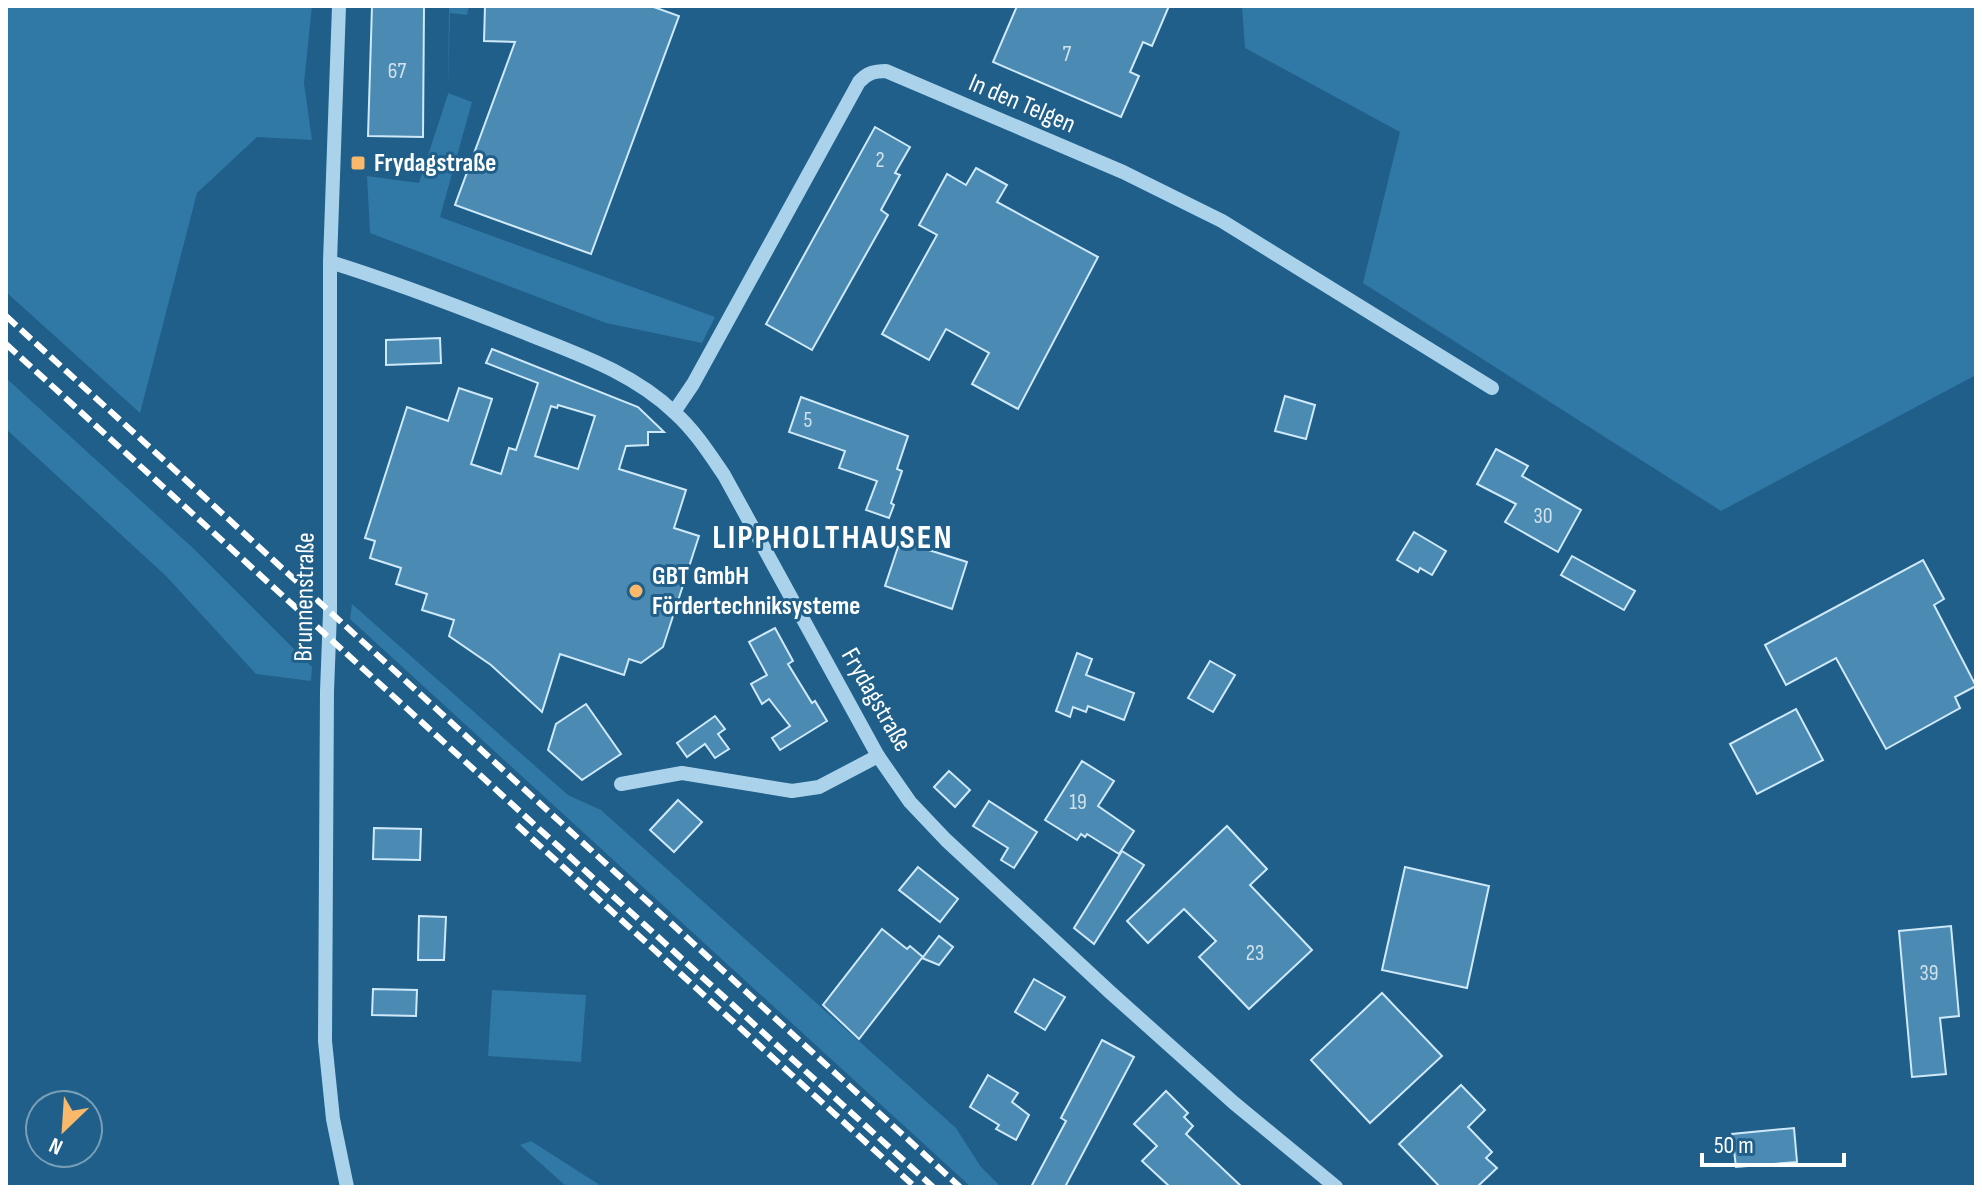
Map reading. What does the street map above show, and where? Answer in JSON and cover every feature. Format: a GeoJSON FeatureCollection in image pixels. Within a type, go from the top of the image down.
{"type":"FeatureCollection","features":[{"type":"Feature","properties":{"kind":"street","name":"Brunnenstraße"},"geometry":{"type":"LineString","coordinates":[[339,6],[330,262],[325,1041],[333,1119],[347,1187]]}},
{"type":"Feature","properties":{"kind":"street","name":"In den Telgen"},"geometry":{"type":"LineString","coordinates":[[674,412],[693,384],[859,82],[866,74],[876,71],[886,71],[1123,172],[1222,221],[1492,388]]}},
{"type":"Feature","properties":{"kind":"street","name":"Frydagstraße"},"geometry":{"type":"LineString","coordinates":[[330,262],[407,286],[608,366],[644,388],[674,412],[698,436],[724,475],[878,756],[910,802],[946,840],[1234,1103],[1336,1187]]}},
{"type":"Feature","properties":{"kind":"street"},"geometry":{"type":"LineString","coordinates":[[621,784],[682,773],[792,791],[819,787],[878,756]]}},
{"type":"Feature","properties":{"kind":"shaded area"},"geometry":{"type":"Polygon","coordinates":[[[6,6],[312,6],[304,83],[312,140],[257,137],[197,193],[140,413],[6,292],[6,6]]]}},
{"type":"Feature","properties":{"kind":"shaded area"},"geometry":{"type":"Polygon","coordinates":[[[449,6],[469,6],[467,15],[450,13],[448,92],[449,6]]]}},
{"type":"Feature","properties":{"kind":"shaded area"},"geometry":{"type":"Polygon","coordinates":[[[1242,6],[1976,6],[1976,375],[1721,511],[1363,283],[1400,132],[1245,48],[1242,6]]]}},
{"type":"Feature","properties":{"kind":"shaded area"},"geometry":{"type":"Polygon","coordinates":[[[448,93],[472,102],[440,217],[715,317],[702,343],[606,323],[370,233],[367,176],[419,183],[448,93]]]}},
{"type":"Feature","properties":{"kind":"shaded area"},"geometry":{"type":"Polygon","coordinates":[[[6,378],[194,549],[312,667],[311,681],[256,674],[166,576],[6,429],[6,378]]]}},
{"type":"Feature","properties":{"kind":"shaded area"},"geometry":{"type":"Polygon","coordinates":[[[352,604],[568,795],[601,810],[956,1128],[981,1167],[1001,1187],[971,1187],[350,619],[352,604]]]}},
{"type":"Feature","properties":{"kind":"shaded area"},"geometry":{"type":"Polygon","coordinates":[[[492,990],[586,995],[581,1062],[488,1056],[492,990]]]}},
{"type":"Feature","properties":{"kind":"shaded area"},"geometry":{"type":"Polygon","coordinates":[[[531,1141],[603,1187],[567,1187],[520,1145],[531,1141]]]}},
{"type":"Feature","properties":{"kind":"building"},"geometry":{"type":"Polygon","coordinates":[[[372,6],[424,6],[423,137],[368,136],[372,6]]]}},
{"type":"Feature","properties":{"kind":"building"},"geometry":{"type":"Polygon","coordinates":[[[485,6],[651,6],[679,16],[591,254],[455,205],[515,42],[484,41],[485,6]]]}},
{"type":"Feature","properties":{"kind":"building"},"geometry":{"type":"Polygon","coordinates":[[[1017,6],[1169,6],[1152,46],[1143,42],[1130,72],[1139,76],[1121,117],[993,62],[1017,6]]]}},
{"type":"Feature","properties":{"kind":"building"},"geometry":{"type":"Polygon","coordinates":[[[875,127],[910,147],[895,173],[900,175],[881,210],[888,215],[812,350],[766,324],[875,127]]]}},
{"type":"Feature","properties":{"kind":"building"},"geometry":{"type":"Polygon","coordinates":[[[976,168],[1007,185],[997,202],[1098,257],[1018,409],[972,384],[989,353],[946,329],[929,360],[882,334],[937,235],[919,225],[947,174],[966,185],[976,168]]]}},
{"type":"Feature","properties":{"kind":"building"},"geometry":{"type":"Polygon","coordinates":[[[440,338],[441,363],[386,365],[386,340],[440,338]]]}},
{"type":"Feature","properties":{"kind":"building"},"geometry":{"type":"Polygon","coordinates":[[[492,349],[638,407],[664,432],[648,432],[648,445],[626,446],[619,469],[686,490],[674,528],[699,536],[663,647],[641,663],[629,659],[624,675],[560,654],[542,712],[491,665],[449,636],[454,620],[422,610],[427,594],[396,584],[401,568],[370,558],[375,541],[365,538],[407,407],[448,421],[459,388],[492,399],[471,464],[501,474],[509,448],[516,450],[538,383],[486,363],[492,349]],[[558,405],[557,408],[551,406],[535,456],[578,469],[595,416],[558,405]]]}},
{"type":"Feature","properties":{"kind":"building"},"geometry":{"type":"Polygon","coordinates":[[[1285,396],[1315,405],[1306,439],[1275,431],[1285,396]]]}},
{"type":"Feature","properties":{"kind":"building"},"geometry":{"type":"Polygon","coordinates":[[[801,397],[908,436],[897,469],[902,471],[889,518],[866,510],[877,481],[839,468],[845,451],[789,432],[801,397]]]}},
{"type":"Feature","properties":{"kind":"building"},"geometry":{"type":"Polygon","coordinates":[[[1496,449],[1528,466],[1522,476],[1581,510],[1558,552],[1505,522],[1516,504],[1477,484],[1496,449]]]}},
{"type":"Feature","properties":{"kind":"building"},"geometry":{"type":"Polygon","coordinates":[[[1414,532],[1446,551],[1432,575],[1420,568],[1418,572],[1397,560],[1414,532]]]}},
{"type":"Feature","properties":{"kind":"building"},"geometry":{"type":"Polygon","coordinates":[[[900,541],[967,562],[952,609],[885,586],[900,541]]]}},
{"type":"Feature","properties":{"kind":"building"},"geometry":{"type":"Polygon","coordinates":[[[1572,556],[1635,591],[1624,610],[1561,575],[1572,556]]]}},
{"type":"Feature","properties":{"kind":"building"},"geometry":{"type":"Polygon","coordinates":[[[1923,560],[1944,599],[1934,605],[1976,686],[1955,697],[1960,708],[1886,749],[1836,658],[1786,685],[1765,645],[1923,560]]]}},
{"type":"Feature","properties":{"kind":"building"},"geometry":{"type":"Polygon","coordinates":[[[775,628],[793,661],[788,664],[827,721],[780,750],[772,738],[790,726],[769,699],[762,704],[751,684],[767,675],[749,642],[775,628]]]}},
{"type":"Feature","properties":{"kind":"building"},"geometry":{"type":"Polygon","coordinates":[[[1077,653],[1092,659],[1086,675],[1134,693],[1124,720],[1088,706],[1086,712],[1073,707],[1070,717],[1056,711],[1077,653]]]}},
{"type":"Feature","properties":{"kind":"building"},"geometry":{"type":"Polygon","coordinates":[[[1210,661],[1235,675],[1213,712],[1188,698],[1210,661]]]}},
{"type":"Feature","properties":{"kind":"building"},"geometry":{"type":"Polygon","coordinates":[[[586,704],[621,754],[582,780],[548,750],[556,724],[586,704]]]}},
{"type":"Feature","properties":{"kind":"building"},"geometry":{"type":"Polygon","coordinates":[[[1796,709],[1823,760],[1757,794],[1730,744],[1796,709]]]}},
{"type":"Feature","properties":{"kind":"building"},"geometry":{"type":"Polygon","coordinates":[[[715,716],[725,729],[718,734],[729,749],[715,758],[705,744],[687,757],[677,743],[715,716]]]}},
{"type":"Feature","properties":{"kind":"building"},"geometry":{"type":"Polygon","coordinates":[[[1082,761],[1114,781],[1098,806],[1134,831],[1119,854],[1087,834],[1085,837],[1081,834],[1077,840],[1045,820],[1082,761]]]}},
{"type":"Feature","properties":{"kind":"building"},"geometry":{"type":"Polygon","coordinates":[[[949,771],[970,790],[955,807],[934,787],[949,771]]]}},
{"type":"Feature","properties":{"kind":"building"},"geometry":{"type":"Polygon","coordinates":[[[678,800],[702,822],[674,852],[650,830],[678,800]]]}},
{"type":"Feature","properties":{"kind":"building"},"geometry":{"type":"Polygon","coordinates":[[[989,801],[1037,832],[1014,868],[1001,860],[1008,848],[973,826],[989,801]]]}},
{"type":"Feature","properties":{"kind":"building"},"geometry":{"type":"Polygon","coordinates":[[[1227,826],[1267,869],[1250,885],[1312,950],[1249,1009],[1199,957],[1216,941],[1184,909],[1148,943],[1127,921],[1227,826]]]}},
{"type":"Feature","properties":{"kind":"building"},"geometry":{"type":"Polygon","coordinates":[[[374,828],[421,829],[420,860],[373,859],[374,828]]]}},
{"type":"Feature","properties":{"kind":"building"},"geometry":{"type":"Polygon","coordinates":[[[1122,851],[1144,865],[1094,944],[1074,928],[1122,851]]]}},
{"type":"Feature","properties":{"kind":"building"},"geometry":{"type":"Polygon","coordinates":[[[918,867],[958,899],[940,922],[899,890],[918,867]]]}},
{"type":"Feature","properties":{"kind":"building"},"geometry":{"type":"Polygon","coordinates":[[[1405,867],[1489,886],[1467,988],[1382,970],[1405,867]]]}},
{"type":"Feature","properties":{"kind":"building"},"geometry":{"type":"Polygon","coordinates":[[[419,916],[446,917],[444,960],[418,960],[419,916]]]}},
{"type":"Feature","properties":{"kind":"building"},"geometry":{"type":"Polygon","coordinates":[[[1951,926],[1959,1016],[1940,1018],[1946,1074],[1912,1077],[1899,931],[1951,926]]]}},
{"type":"Feature","properties":{"kind":"building"},"geometry":{"type":"Polygon","coordinates":[[[882,929],[907,949],[910,946],[923,957],[939,936],[953,947],[939,965],[922,958],[859,1039],[823,1005],[882,929]]]}},
{"type":"Feature","properties":{"kind":"building"},"geometry":{"type":"Polygon","coordinates":[[[1034,979],[1065,997],[1045,1030],[1015,1012],[1034,979]]]}},
{"type":"Feature","properties":{"kind":"building"},"geometry":{"type":"Polygon","coordinates":[[[373,989],[417,990],[416,1016],[372,1015],[373,989]]]}},
{"type":"Feature","properties":{"kind":"building"},"geometry":{"type":"Polygon","coordinates":[[[1382,993],[1442,1056],[1370,1123],[1311,1060],[1382,993]]]}},
{"type":"Feature","properties":{"kind":"building"},"geometry":{"type":"Polygon","coordinates":[[[1102,1040],[1134,1057],[1065,1187],[1031,1187],[1066,1121],[1061,1118],[1102,1040]]]}},
{"type":"Feature","properties":{"kind":"building"},"geometry":{"type":"Polygon","coordinates":[[[988,1075],[1018,1093],[1012,1102],[1029,1115],[1016,1140],[996,1129],[999,1125],[970,1107],[988,1075]]]}},
{"type":"Feature","properties":{"kind":"building"},"geometry":{"type":"Polygon","coordinates":[[[1461,1085],[1485,1110],[1468,1127],[1492,1152],[1486,1158],[1497,1168],[1477,1187],[1440,1187],[1399,1144],[1461,1085]]]}},
{"type":"Feature","properties":{"kind":"building"},"geometry":{"type":"Polygon","coordinates":[[[1166,1091],[1188,1113],[1184,1117],[1193,1126],[1186,1134],[1242,1187],[1170,1187],[1142,1161],[1157,1146],[1134,1124],[1166,1091]]]}},
{"type":"Feature","properties":{"kind":"building"},"geometry":{"type":"Polygon","coordinates":[[[1794,1128],[1797,1162],[1736,1167],[1732,1134],[1794,1128]]]}},
{"type":"Feature","properties":{"kind":"railway"},"geometry":{"type":"LineString","coordinates":[[6,316],[960,1187]]}},
{"type":"Feature","properties":{"kind":"railway"},"geometry":{"type":"LineString","coordinates":[[6,344],[933,1187]]}},
{"type":"Feature","properties":{"kind":"railway"},"geometry":{"type":"LineString","coordinates":[[517,825],[915,1187]]}},
{"type":"Feature","properties":{"kind":"place","name":"Frydagstraße"},"geometry":{"type":"Point","coordinates":[358,163]}},
{"type":"Feature","properties":{"kind":"place","name":"GBT GmbH Fördertechniksysteme"},"geometry":{"type":"Point","coordinates":[636,591]}},
{"type":"Feature","properties":{"kind":"district","name":"LIPPHOLTHAUSEN"},"geometry":{"type":"Point","coordinates":[833,537]}}]}
